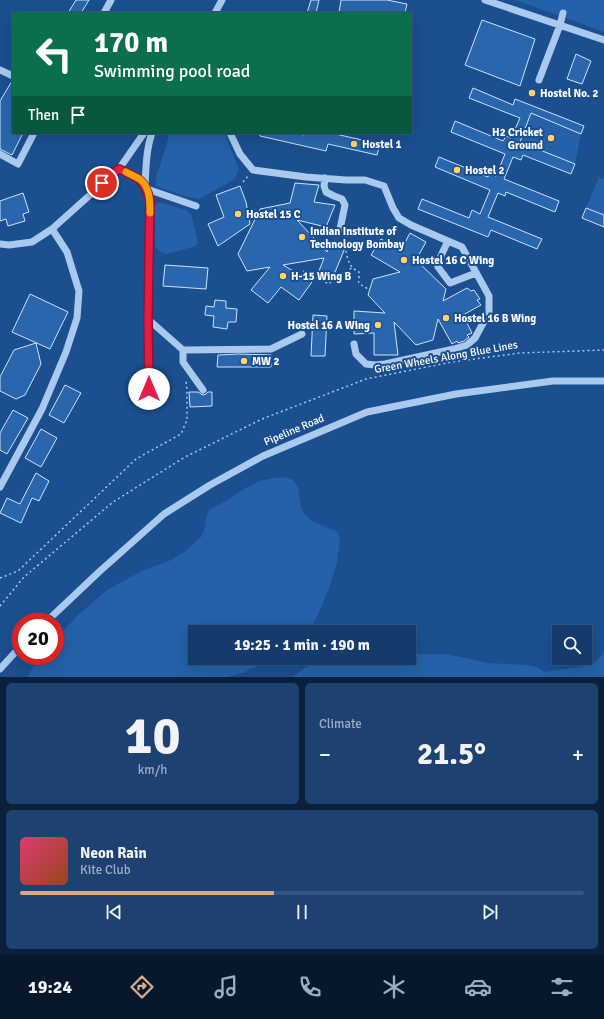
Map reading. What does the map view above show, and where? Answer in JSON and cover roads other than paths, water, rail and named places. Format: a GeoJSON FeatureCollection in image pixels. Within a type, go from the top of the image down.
{"type":"FeatureCollection","features":[{"type":"Feature","properties":{"kind":"lane"},"geometry":{"type":"LineString","coordinates":[[105,12],[111,0]]}},
{"type":"Feature","properties":{"kind":"lane"},"geometry":{"type":"LineString","coordinates":[[216,12],[222,0]]}},
{"type":"Feature","properties":{"kind":"lane"},"geometry":{"type":"LineString","coordinates":[[485,0],[604,40]]}},
{"type":"Feature","properties":{"kind":"lane"},"geometry":{"type":"LineString","coordinates":[[539,80],[560,25],[563,13]]}},
{"type":"Feature","properties":{"kind":"lane"},"geometry":{"type":"LineString","coordinates":[[0,70],[12,76]]}},
{"type":"Feature","properties":{"kind":"lane"},"geometry":{"type":"LineString","coordinates":[[0,154],[18,164],[33,134]]}},
{"type":"Feature","properties":{"kind":"lane"},"geometry":{"type":"LineString","coordinates":[[0,244],[9,245],[32,242],[52,229],[119,169],[143,134]]}},
{"type":"Feature","properties":{"kind":"lane"},"geometry":{"type":"LineString","coordinates":[[146,188],[146,161],[152,134]]}},
{"type":"Feature","properties":{"kind":"lane"},"geometry":{"type":"LineString","coordinates":[[230,134],[240,154],[253,170],[306,177],[365,180],[384,186],[399,218],[411,225],[462,246],[489,296],[489,312],[475,338],[467,345],[375,365],[366,364],[356,354],[354,344]]}},
{"type":"Feature","properties":{"kind":"lane"},"geometry":{"type":"LineString","coordinates":[[119,169],[141,180],[146,188],[150,200],[148,320],[149,403]]}},
{"type":"Feature","properties":{"kind":"lane"},"geometry":{"type":"LineString","coordinates":[[325,178],[324,186],[326,192],[342,199],[345,205],[341,233]]}},
{"type":"Feature","properties":{"kind":"lane"},"geometry":{"type":"LineString","coordinates":[[146,188],[196,206]]}},
{"type":"Feature","properties":{"kind":"lane"},"geometry":{"type":"LineString","coordinates":[[0,487],[42,409],[66,352],[77,318],[79,291],[67,252],[52,229]]}},
{"type":"Feature","properties":{"kind":"lane"},"geometry":{"type":"LineString","coordinates":[[448,240],[437,264],[450,283],[476,273]]}},
{"type":"Feature","properties":{"kind":"lane"},"geometry":{"type":"LineString","coordinates":[[148,320],[183,350],[271,349],[302,334]]}},
{"type":"Feature","properties":{"kind":"lane"},"geometry":{"type":"LineString","coordinates":[[183,350],[183,362],[204,390]]}},
{"type":"Feature","properties":{"kind":"lane","name":"Pipeline Road"},"geometry":{"type":"LineString","coordinates":[[56,613],[164,514],[210,485],[270,453],[367,412],[456,394],[538,383],[604,381]]}},
{"type":"Feature","properties":{"kind":"lane"},"geometry":{"type":"LineString","coordinates":[[0,669],[12,656]]}},
{"type":"Feature","properties":{"kind":"place","name":"Hostel No. 2"},"geometry":{"type":"Point","coordinates":[532,93]}},
{"type":"Feature","properties":{"kind":"place","name":"H2 Cricket Ground"},"geometry":{"type":"Point","coordinates":[551,138]}},
{"type":"Feature","properties":{"kind":"place","name":"Hostel 1"},"geometry":{"type":"Point","coordinates":[354,144]}},
{"type":"Feature","properties":{"kind":"place","name":"Hostel 2"},"geometry":{"type":"Point","coordinates":[457,170]}},
{"type":"Feature","properties":{"kind":"place","name":"Hostel 15 C"},"geometry":{"type":"Point","coordinates":[238,214]}},
{"type":"Feature","properties":{"kind":"place","name":"Indian Institute of Technology Bombay"},"geometry":{"type":"Point","coordinates":[302,237]}},
{"type":"Feature","properties":{"kind":"place","name":"Hostel 16 C Wing"},"geometry":{"type":"Point","coordinates":[404,260]}},
{"type":"Feature","properties":{"kind":"place","name":"H-15 Wing B"},"geometry":{"type":"Point","coordinates":[283,276]}},
{"type":"Feature","properties":{"kind":"place","name":"Hostel 16 B Wing"},"geometry":{"type":"Point","coordinates":[446,318]}},
{"type":"Feature","properties":{"kind":"place","name":"Hostel 16 A Wing"},"geometry":{"type":"Point","coordinates":[378,325]}},
{"type":"Feature","properties":{"kind":"place","name":"MW 2"},"geometry":{"type":"Point","coordinates":[244,361]}}]}
